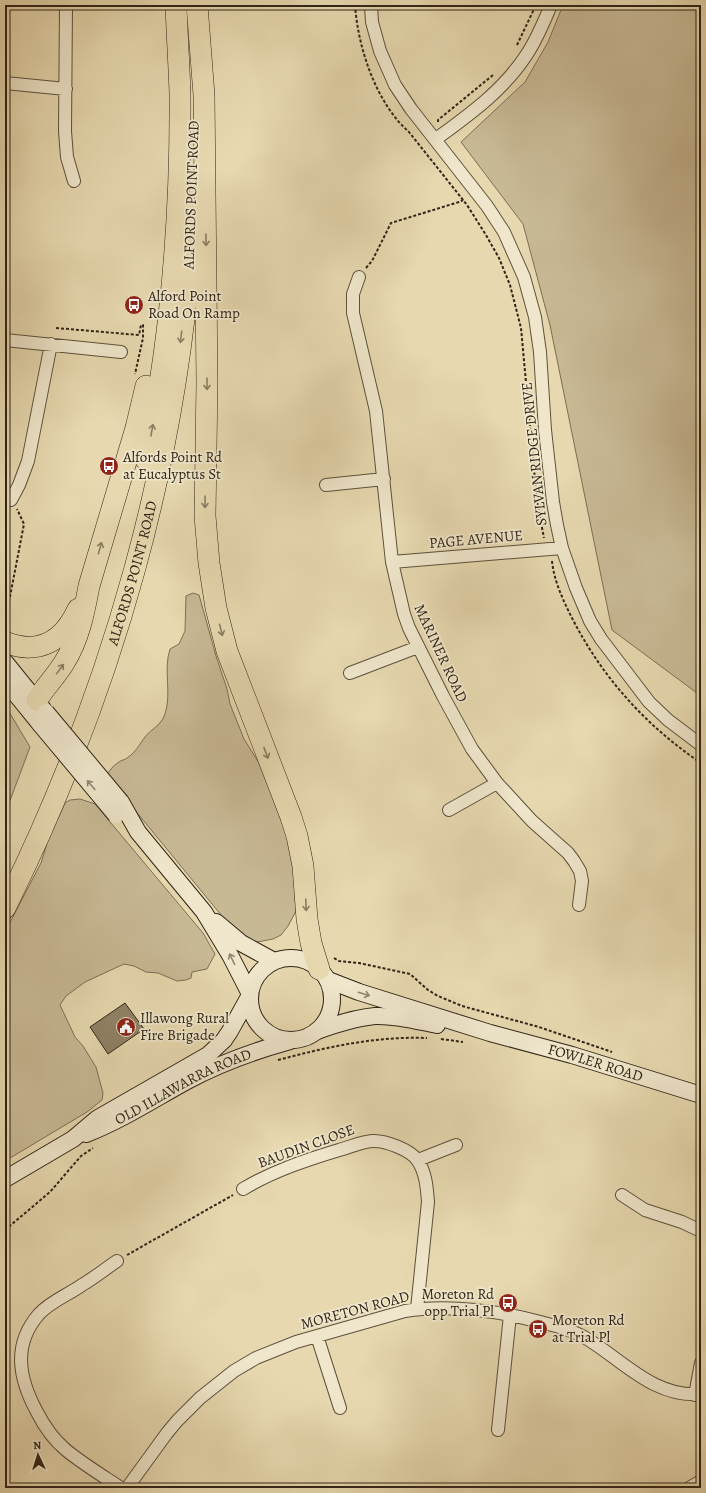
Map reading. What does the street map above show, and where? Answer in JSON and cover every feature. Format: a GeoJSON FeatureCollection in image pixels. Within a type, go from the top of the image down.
{"type":"FeatureCollection","features":[{"type":"Feature","properties":{"kind":"highway"},"geometry":{"type":"LineString","coordinates":[[40,713],[74,644],[84,612],[89,586],[136,428],[147,379],[156,326],[168,210],[171,92],[176,5]]}},
{"type":"Feature","properties":{"kind":"highway","name":"ALFORDS POINT ROAD"},"geometry":{"type":"LineString","coordinates":[[5,879],[28,829],[76,711],[92,666],[124,557],[150,440],[167,332],[177,223],[180,91],[176,5]]}},
{"type":"Feature","properties":{"kind":"highway"},"geometry":{"type":"LineString","coordinates":[[197,5],[204,95],[207,382],[205,516],[209,563],[216,608],[227,651],[297,836],[303,866],[308,925],[311,942],[326,968]]}},
{"type":"Feature","properties":{"kind":"highway","name":"ALFORDS POINT ROAD"},"geometry":{"type":"LineString","coordinates":[[5,908],[47,817],[86,721],[115,635],[138,556],[160,462],[179,355],[190,260],[194,173],[197,5]]}},
{"type":"Feature","properties":{"kind":"highway"},"geometry":{"type":"LineString","coordinates":[[5,642],[19,646],[34,647],[58,638],[70,624],[89,586]]}},
{"type":"Feature","properties":{"kind":"street"},"geometry":{"type":"LineString","coordinates":[[66,5],[66,144],[67,157],[74,182]]}},
{"type":"Feature","properties":{"kind":"street","name":"SYLVAN RIDGE DRIVE"},"geometry":{"type":"LineString","coordinates":[[371,5],[376,37],[386,67],[402,97],[487,206],[501,227],[519,265],[530,296],[535,317],[540,352],[545,430],[553,502],[562,548],[590,621],[601,639],[649,702],[668,720],[701,745]]}},
{"type":"Feature","properties":{"kind":"street"},"geometry":{"type":"LineString","coordinates":[[436,139],[485,101],[511,76],[528,53],[537,37],[551,5]]}},
{"type":"Feature","properties":{"kind":"street"},"geometry":{"type":"LineString","coordinates":[[5,84],[66,89]]}},
{"type":"Feature","properties":{"kind":"street","name":"MARINER ROAD"},"geometry":{"type":"LineString","coordinates":[[359,277],[353,294],[353,313],[374,396],[380,432],[392,562],[404,614],[418,647],[464,734],[497,783],[532,821],[568,853],[574,861],[580,871],[582,880],[579,905]]}},
{"type":"Feature","properties":{"kind":"street"},"geometry":{"type":"LineString","coordinates":[[5,340],[121,352]]}},
{"type":"Feature","properties":{"kind":"street"},"geometry":{"type":"LineString","coordinates":[[11,500],[19,485],[28,461],[51,344]]}},
{"type":"Feature","properties":{"kind":"street"},"geometry":{"type":"LineString","coordinates":[[326,485],[384,479]]}},
{"type":"Feature","properties":{"kind":"street","name":"PAGE AVENUE"},"geometry":{"type":"LineString","coordinates":[[392,562],[562,548]]}},
{"type":"Feature","properties":{"kind":"street"},"geometry":{"type":"LineString","coordinates":[[350,674],[418,647]]}},
{"type":"Feature","properties":{"kind":"street"},"geometry":{"type":"LineString","coordinates":[[5,662],[40,713],[204,912],[230,955],[250,994]]}},
{"type":"Feature","properties":{"kind":"street"},"geometry":{"type":"LineString","coordinates":[[5,681],[40,713]]}},
{"type":"Feature","properties":{"kind":"street"},"geometry":{"type":"LineString","coordinates":[[449,810],[497,783]]}},
{"type":"Feature","properties":{"kind":"street"},"geometry":{"type":"LineString","coordinates":[[204,912],[241,943],[274,961]]}},
{"type":"Feature","properties":{"kind":"street"},"geometry":{"type":"LineString","coordinates":[[286,958],[298,958],[326,968],[332,993],[332,1008],[326,1020],[317,1031],[307,1037],[296,1040],[285,1040],[276,1037],[259,1025],[254,1016],[250,994],[254,980],[263,969],[274,961],[286,958]]}},
{"type":"Feature","properties":{"kind":"street","name":"FOWLER ROAD"},"geometry":{"type":"LineString","coordinates":[[326,968],[359,992],[490,1033],[572,1055],[701,1095]]}},
{"type":"Feature","properties":{"kind":"street","name":"OLD ILLAWARRA ROAD"},"geometry":{"type":"LineString","coordinates":[[73,1139],[98,1118],[208,1055],[224,1040],[250,994]]}},
{"type":"Feature","properties":{"kind":"street","name":"FOWLER ROAD"},"geometry":{"type":"LineString","coordinates":[[317,1031],[345,1021],[375,1016],[490,1033]]}},
{"type":"Feature","properties":{"kind":"street","name":"OLD ILLAWARRA ROAD"},"geometry":{"type":"LineString","coordinates":[[5,1179],[73,1139],[107,1126],[209,1070],[249,1053],[296,1040]]}},
{"type":"Feature","properties":{"kind":"street","name":"BAUDIN CLOSE"},"geometry":{"type":"LineString","coordinates":[[243,1189],[280,1170],[365,1142],[372,1141],[388,1143],[418,1160]]}},
{"type":"Feature","properties":{"kind":"street"},"geometry":{"type":"LineString","coordinates":[[417,1309],[428,1202],[427,1186],[418,1160],[456,1145]]}},
{"type":"Feature","properties":{"kind":"street"},"geometry":{"type":"LineString","coordinates":[[622,1195],[645,1210],[682,1222],[701,1231]]}},
{"type":"Feature","properties":{"kind":"street"},"geometry":{"type":"LineString","coordinates":[[117,1261],[81,1286],[51,1304],[40,1314],[26,1333],[23,1344],[21,1364],[22,1378],[26,1392],[41,1420],[52,1436],[66,1450],[121,1488]]}},
{"type":"Feature","properties":{"kind":"street","name":"MORETON ROAD"},"geometry":{"type":"LineString","coordinates":[[128,1488],[177,1421],[200,1398],[234,1371],[256,1358],[317,1336],[417,1309],[490,1312],[510,1315],[569,1330],[584,1337],[653,1384],[685,1395],[698,1394]]}},
{"type":"Feature","properties":{"kind":"street"},"geometry":{"type":"LineString","coordinates":[[498,1430],[510,1315]]}},
{"type":"Feature","properties":{"kind":"street"},"geometry":{"type":"LineString","coordinates":[[317,1336],[340,1408]]}},
{"type":"Feature","properties":{"kind":"street"},"geometry":{"type":"LineString","coordinates":[[698,1394],[701,1363]]}},
{"type":"Feature","properties":{"kind":"street"},"geometry":{"type":"LineString","coordinates":[[689,1488],[701,1481]]}},
{"type":"Feature","properties":{"kind":"path"},"geometry":{"type":"LineString","coordinates":[[355,5],[362,49],[371,75],[379,90],[398,120],[462,200],[493,246],[505,271],[515,301],[523,346],[537,502],[542,530],[552,560],[554,576],[566,605],[580,634],[604,671],[627,700],[678,747],[701,763]]}},
{"type":"Feature","properties":{"kind":"path"},"geometry":{"type":"LineString","coordinates":[[517,46],[536,5]]}},
{"type":"Feature","properties":{"kind":"path"},"geometry":{"type":"LineString","coordinates":[[436,139],[438,120],[496,72]]}},
{"type":"Feature","properties":{"kind":"path"},"geometry":{"type":"LineString","coordinates":[[359,277],[372,261],[391,224],[462,200]]}},
{"type":"Feature","properties":{"kind":"path"},"geometry":{"type":"LineString","coordinates":[[56,328],[139,335],[141,325],[144,325],[142,346],[135,375]]}},
{"type":"Feature","properties":{"kind":"path"},"geometry":{"type":"LineString","coordinates":[[8,607],[24,524],[11,500]]}},
{"type":"Feature","properties":{"kind":"path"},"geometry":{"type":"LineString","coordinates":[[326,968],[339,961],[359,963],[410,974],[428,990],[438,996],[472,1009]]}},
{"type":"Feature","properties":{"kind":"path"},"geometry":{"type":"LineString","coordinates":[[277,1061],[313,1051],[371,1040],[402,1037],[433,1038]]}},
{"type":"Feature","properties":{"kind":"path"},"geometry":{"type":"LineString","coordinates":[[441,1039],[463,1042]]}},
{"type":"Feature","properties":{"kind":"path"},"geometry":{"type":"LineString","coordinates":[[5,1230],[50,1192],[81,1156],[98,1145]]}},
{"type":"Feature","properties":{"kind":"path"},"geometry":{"type":"LineString","coordinates":[[117,1261],[243,1189]]}},
{"type":"Feature","properties":{"kind":"shaded area"},"geometry":{"type":"Polygon","coordinates":[[[563,5],[701,5],[701,696],[612,630],[550,325],[523,224],[461,142],[525,82],[548,42],[563,5]]]}},
{"type":"Feature","properties":{"kind":"shaded area"},"geometry":{"type":"Polygon","coordinates":[[[193,593],[199,595],[227,689],[230,704],[244,739],[259,763],[292,846],[296,911],[281,935],[273,939],[252,943],[226,921],[106,775],[115,765],[133,753],[150,731],[158,725],[165,714],[168,698],[168,657],[170,649],[179,644],[185,631],[186,596],[193,593]]]}},
{"type":"Feature","properties":{"kind":"shaded area"},"geometry":{"type":"Polygon","coordinates":[[[5,705],[30,747],[5,814],[5,705]]]}},
{"type":"Feature","properties":{"kind":"shaded area"},"geometry":{"type":"Polygon","coordinates":[[[80,799],[95,804],[203,933],[215,954],[207,969],[192,972],[191,978],[186,980],[177,981],[158,973],[146,972],[134,966],[124,964],[85,982],[66,996],[60,1005],[75,1037],[83,1046],[96,1067],[103,1093],[102,1100],[87,1112],[5,1161],[5,932],[41,863],[48,840],[65,803],[70,800],[80,799]]]}},
{"type":"Feature","properties":{"kind":"building"},"geometry":{"type":"Polygon","coordinates":[[[125,1003],[144,1029],[108,1054],[90,1027],[125,1003]]]}},
{"type":"Feature","properties":{"kind":"place","name":"Alford Point Road On Ramp"},"geometry":{"type":"Point","coordinates":[134,305]}},
{"type":"Feature","properties":{"kind":"place","name":"Alfords Point Rd at Eucalyptus St"},"geometry":{"type":"Point","coordinates":[109,466]}},
{"type":"Feature","properties":{"kind":"place","name":"Illawong Rural Fire Brigade"},"geometry":{"type":"Point","coordinates":[126,1027]}},
{"type":"Feature","properties":{"kind":"place","name":"Moreton Rd opp Trial Pl"},"geometry":{"type":"Point","coordinates":[508,1303]}},
{"type":"Feature","properties":{"kind":"place","name":"Moreton Rd at Trial Pl"},"geometry":{"type":"Point","coordinates":[538,1329]}}]}
